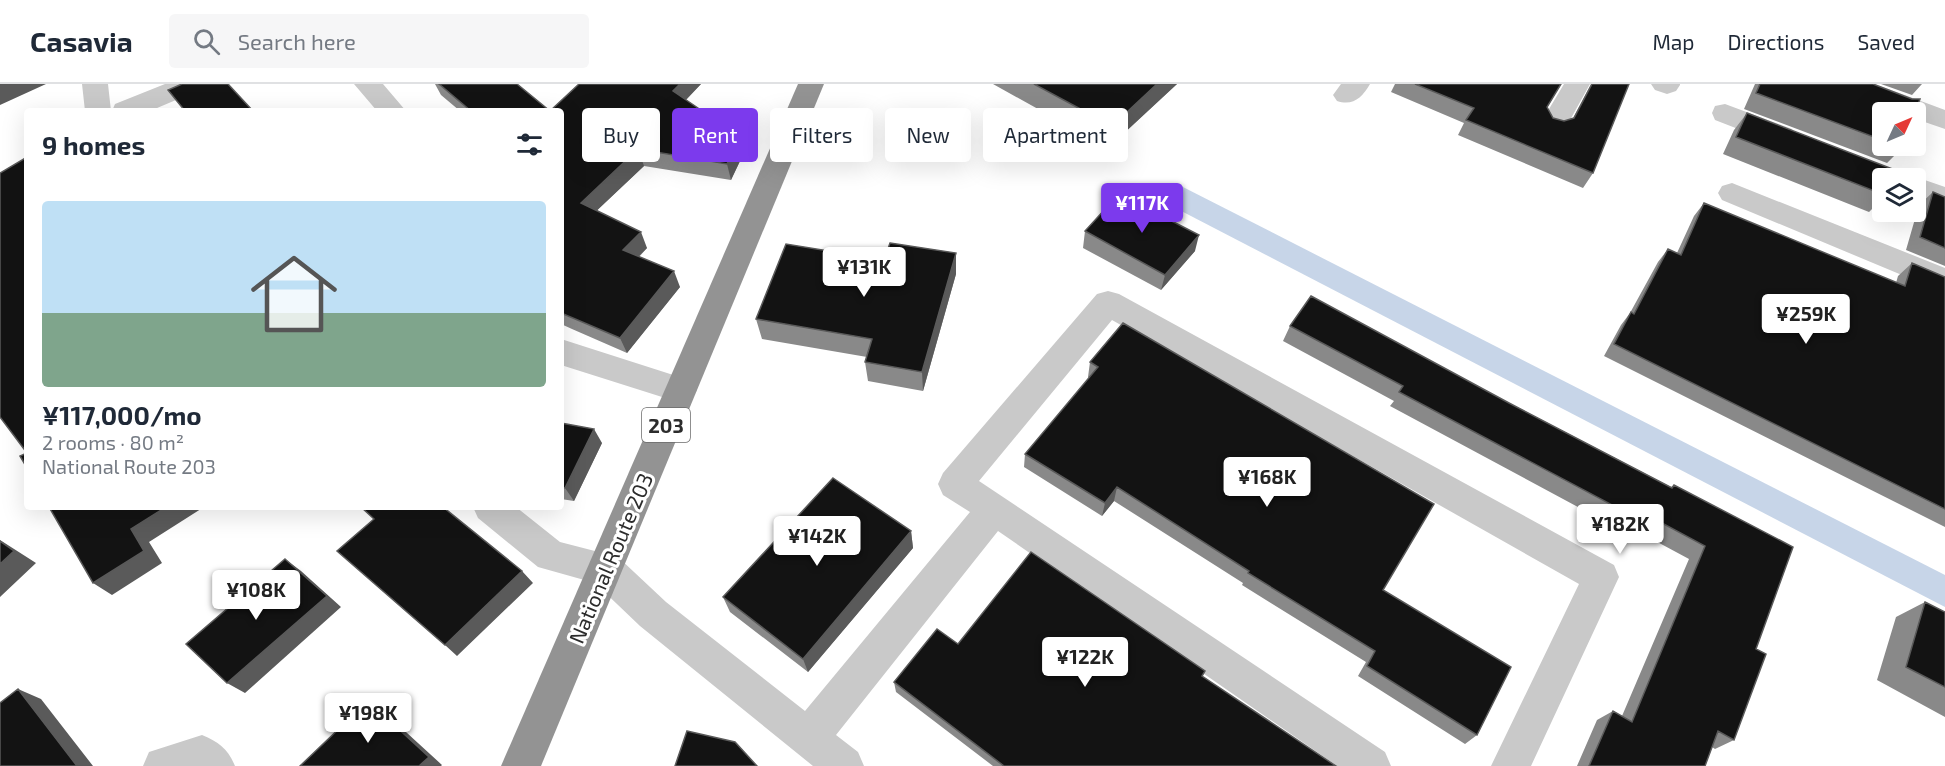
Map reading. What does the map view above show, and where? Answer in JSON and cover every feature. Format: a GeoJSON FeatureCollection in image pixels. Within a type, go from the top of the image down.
{"type":"FeatureCollection","features":[{"type":"Feature","properties":{"kind":"highway","name":"National Route 203"},"geometry":{"type":"LineString","coordinates":[[521,766],[811,84]]}},
{"type":"Feature","properties":{"kind":"street"},"geometry":{"type":"LineString","coordinates":[[95,84],[98,108]]}},
{"type":"Feature","properties":{"kind":"street"},"geometry":{"type":"LineString","coordinates":[[132,108],[175,90],[198,84]]}},
{"type":"Feature","properties":{"kind":"street"},"geometry":{"type":"LineString","coordinates":[[367,84],[390,108]]}},
{"type":"Feature","properties":{"kind":"street"},"geometry":{"type":"LineString","coordinates":[[1554,124],[1577,84]]}},
{"type":"Feature","properties":{"kind":"street"},"geometry":{"type":"LineString","coordinates":[[1849,84],[1945,120]]}},
{"type":"Feature","properties":{"kind":"street"},"geometry":{"type":"LineString","coordinates":[[1725,113],[1803,144]]}},
{"type":"Feature","properties":{"kind":"street"},"geometry":{"type":"LineString","coordinates":[[1926,192],[1945,199]]}},
{"type":"Feature","properties":{"kind":"street"},"geometry":{"type":"LineString","coordinates":[[1732,193],[1945,280]]}},
{"type":"Feature","properties":{"kind":"street"},"geometry":{"type":"LineString","coordinates":[[1371,766],[955,484],[1108,303],[1601,577],[1511,766]]}},
{"type":"Feature","properties":{"kind":"street"},"geometry":{"type":"LineString","coordinates":[[564,352],[681,390]]}},
{"type":"Feature","properties":{"kind":"street"},"geometry":{"type":"LineString","coordinates":[[809,737],[994,509]]}},
{"type":"Feature","properties":{"kind":"street"},"geometry":{"type":"LineString","coordinates":[[494,510],[551,556],[605,569],[653,614],[844,766]]}},
{"type":"Feature","properties":{"kind":"street"},"geometry":{"type":"LineString","coordinates":[[163,766],[202,754],[215,766]]}},
{"type":"Feature","properties":{"kind":"water"},"geometry":{"type":"Polygon","coordinates":[[[1177,184],[1945,575],[1945,607],[1162,201],[1177,184]]]}},
{"type":"Feature","properties":{"kind":"building"},"geometry":{"type":"Polygon","coordinates":[[[182,84],[228,84],[250,108],[183,108],[168,90],[182,84]]]}},
{"type":"Feature","properties":{"kind":"building"},"geometry":{"type":"Polygon","coordinates":[[[439,84],[517,84],[546,108],[467,108],[439,84]]]}},
{"type":"Feature","properties":{"kind":"building"},"geometry":{"type":"Polygon","coordinates":[[[579,84],[680,84],[673,91],[698,108],[672,108],[672,155],[660,153],[660,108],[582,108],[582,162],[624,162],[581,203],[641,232],[623,250],[674,271],[620,338],[564,314],[564,108],[553,108],[579,84]]]}},
{"type":"Feature","properties":{"kind":"building"},"geometry":{"type":"Polygon","coordinates":[[[1034,84],[1157,84],[1128,111],[1128,108],[1079,108],[1034,84]]]}},
{"type":"Feature","properties":{"kind":"building"},"geometry":{"type":"Polygon","coordinates":[[[1415,84],[1561,84],[1547,107],[1553,118],[1564,121],[1574,118],[1592,84],[1629,84],[1593,173],[1466,120],[1474,108],[1415,84]]]}},
{"type":"Feature","properties":{"kind":"building"},"geometry":{"type":"Polygon","coordinates":[[[1760,84],[1873,84],[1912,99],[1920,99],[1919,102],[1872,102],[1872,136],[1756,93],[1760,84]]]}},
{"type":"Feature","properties":{"kind":"building"},"geometry":{"type":"Polygon","coordinates":[[[1747,113],[1890,168],[1872,168],[1872,190],[1736,137],[1747,113]]]}},
{"type":"Feature","properties":{"kind":"building"},"geometry":{"type":"Polygon","coordinates":[[[24,159],[24,449],[0,417],[0,173],[24,159]]]}},
{"type":"Feature","properties":{"kind":"building"},"geometry":{"type":"Polygon","coordinates":[[[1933,192],[1945,197],[1945,248],[1920,237],[1933,192]]]}},
{"type":"Feature","properties":{"kind":"building"},"geometry":{"type":"Polygon","coordinates":[[[1119,194],[1199,235],[1165,275],[1085,231],[1119,194]]]}},
{"type":"Feature","properties":{"kind":"building"},"geometry":{"type":"Polygon","coordinates":[[[1704,203],[1905,286],[1912,263],[1945,277],[1945,509],[1614,344],[1631,312],[1634,314],[1668,249],[1681,255],[1704,203]]]}},
{"type":"Feature","properties":{"kind":"building"},"geometry":{"type":"Polygon","coordinates":[[[890,243],[956,253],[922,372],[865,362],[872,339],[756,319],[786,244],[884,260],[890,243]]]}},
{"type":"Feature","properties":{"kind":"building"},"geometry":{"type":"Polygon","coordinates":[[[1311,296],[1672,488],[1674,485],[1793,547],[1756,649],[1766,654],[1734,740],[1718,731],[1705,766],[1589,766],[1613,711],[1632,722],[1705,546],[1634,508],[1631,515],[1399,392],[1403,386],[1290,326],[1311,296]]]}},
{"type":"Feature","properties":{"kind":"building"},"geometry":{"type":"Polygon","coordinates":[[[1123,323],[1434,504],[1383,590],[1511,667],[1477,735],[1367,666],[1375,651],[1248,573],[1249,571],[1117,487],[1105,503],[1025,454],[1098,367],[1090,362],[1123,323]]]}},
{"type":"Feature","properties":{"kind":"building"},"geometry":{"type":"Polygon","coordinates":[[[564,424],[594,429],[565,488],[564,424]]]}},
{"type":"Feature","properties":{"kind":"building"},"geometry":{"type":"Polygon","coordinates":[[[833,478],[911,531],[803,659],[723,597],[833,478]]]}},
{"type":"Feature","properties":{"kind":"building"},"geometry":{"type":"Polygon","coordinates":[[[51,510],[161,510],[131,529],[144,551],[93,583],[51,510]]]}},
{"type":"Feature","properties":{"kind":"building"},"geometry":{"type":"Polygon","coordinates":[[[364,510],[447,510],[522,571],[445,645],[337,551],[374,519],[364,510]]]}},
{"type":"Feature","properties":{"kind":"building"},"geometry":{"type":"Polygon","coordinates":[[[0,541],[14,551],[0,564],[0,541]]]}},
{"type":"Feature","properties":{"kind":"building"},"geometry":{"type":"Polygon","coordinates":[[[1031,552],[1205,671],[1202,676],[1336,766],[1004,766],[894,682],[937,629],[958,644],[1031,552]]]}},
{"type":"Feature","properties":{"kind":"building"},"geometry":{"type":"Polygon","coordinates":[[[285,559],[327,596],[227,683],[186,644],[285,559]]]}},
{"type":"Feature","properties":{"kind":"building"},"geometry":{"type":"Polygon","coordinates":[[[1925,602],[1945,612],[1945,687],[1906,667],[1925,602]]]}},
{"type":"Feature","properties":{"kind":"building"},"geometry":{"type":"Polygon","coordinates":[[[18,689],[77,766],[0,766],[0,703],[18,689]]]}},
{"type":"Feature","properties":{"kind":"building"},"geometry":{"type":"Polygon","coordinates":[[[368,701],[429,757],[419,766],[300,766],[368,701]]]}},
{"type":"Feature","properties":{"kind":"building"},"geometry":{"type":"Polygon","coordinates":[[[687,731],[735,742],[757,766],[675,766],[687,731]]]}}]}
